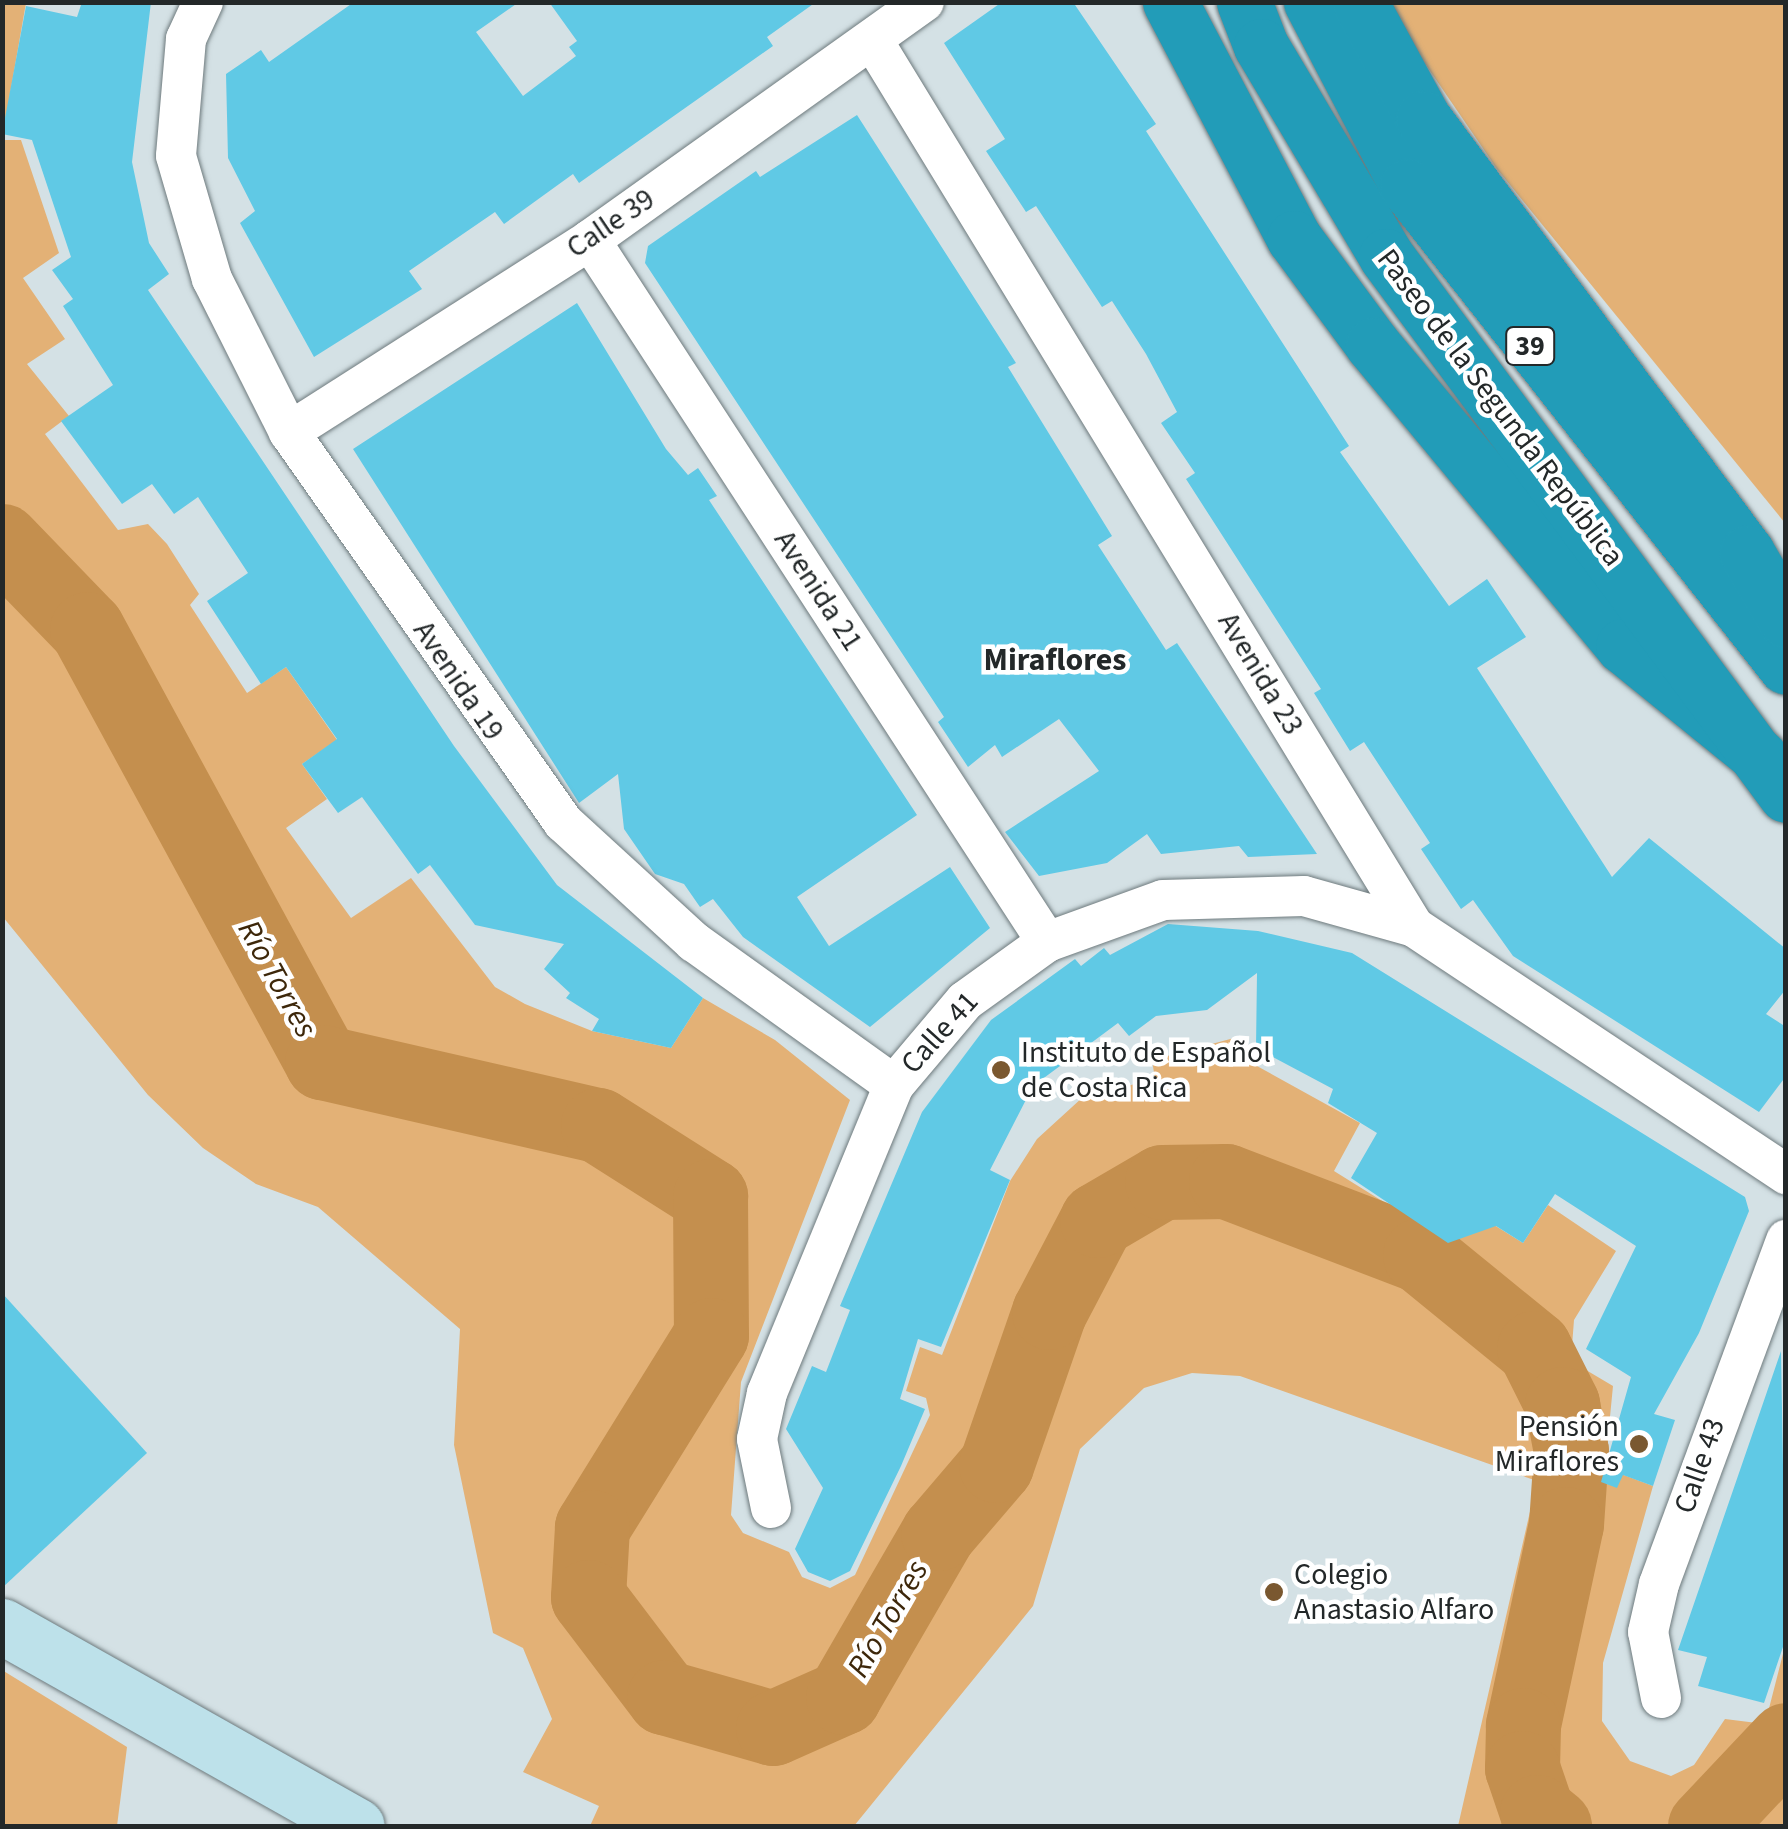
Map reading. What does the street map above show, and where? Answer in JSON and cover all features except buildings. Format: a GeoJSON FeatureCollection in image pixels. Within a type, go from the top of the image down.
{"type":"FeatureCollection","features":[{"type":"Feature","properties":{"kind":"highway"},"geometry":{"type":"LineString","coordinates":[[1170,2],[1294,238],[1373,345],[1623,646],[1773,776]]}},
{"type":"Feature","properties":{"kind":"highway","name":"Paseo de la Segunda República"},"geometry":{"type":"LineString","coordinates":[[1244,2],[1260,46],[1386,256],[1773,776]]}},
{"type":"Feature","properties":{"kind":"highway","name":"Paseo de la Segunda República"},"geometry":{"type":"LineString","coordinates":[[1310,2],[1407,186],[1786,666]]}},
{"type":"Feature","properties":{"kind":"highway"},"geometry":{"type":"LineString","coordinates":[[1360,2],[1422,118],[1747,553],[1786,620]]}},
{"type":"Feature","properties":{"kind":"street","name":"Avenida 19"},"geometry":{"type":"LineString","coordinates":[[203,2],[186,39],[176,156],[212,280],[289,432],[562,822],[694,942],[894,1085]]}},
{"type":"Feature","properties":{"kind":"street","name":"Calle 39"},"geometry":{"type":"LineString","coordinates":[[289,432],[590,240],[924,2]]}},
{"type":"Feature","properties":{"kind":"street","name":"Avenida 23"},"geometry":{"type":"LineString","coordinates":[[874,41],[1414,926],[1786,1174]]}},
{"type":"Feature","properties":{"kind":"street","name":"Avenida 21"},"geometry":{"type":"LineString","coordinates":[[590,240],[1047,942]]}},
{"type":"Feature","properties":{"kind":"street","name":"Calle 41"},"geometry":{"type":"LineString","coordinates":[[772,1508],[759,1462],[759,1415],[894,1085],[964,1001],[1047,942],[1123,910],[1204,894],[1304,896],[1414,926]]}},
{"type":"Feature","properties":{"kind":"street","name":"Calle 43"},"geometry":{"type":"LineString","coordinates":[[1661,1698],[1648,1632],[1659,1584],[1786,1240]]}},
{"type":"Feature","properties":{"kind":"street"},"geometry":{"type":"LineString","coordinates":[[2,1626],[357,1826]]}},
{"type":"Feature","properties":{"kind":"shaded area"},"geometry":{"type":"Polygon","coordinates":[[[3,3],[26,3],[3,134],[3,3]]]}},
{"type":"Feature","properties":{"kind":"shaded area"},"geometry":{"type":"Polygon","coordinates":[[[1785,3],[1785,523],[1497,169],[1385,5],[1785,3]]]}},
{"type":"Feature","properties":{"kind":"shaded area"},"geometry":{"type":"Polygon","coordinates":[[[2,140],[21,140],[59,253],[23,278],[65,339],[27,364],[69,416],[45,434],[118,530],[148,524],[167,544],[199,594],[190,605],[247,693],[286,667],[337,740],[302,764],[327,799],[286,828],[351,918],[411,878],[495,987],[525,1004],[592,1031],[671,1048],[703,998],[775,1040],[850,1100],[741,1382],[731,1515],[743,1533],[789,1552],[802,1577],[830,1588],[855,1575],[930,1415],[926,1398],[906,1391],[920,1347],[942,1355],[1010,1181],[1037,1139],[1083,1097],[1155,1079],[1152,1060],[1234,1038],[1246,1060],[1360,1123],[1334,1171],[1448,1242],[1486,1220],[1523,1243],[1548,1205],[1616,1251],[1574,1320],[1572,1346],[1586,1370],[1613,1386],[1605,1468],[1653,1486],[1603,1663],[1602,1721],[1630,1761],[1671,1776],[1694,1765],[1725,1719],[1765,1724],[1785,1646],[1785,1826],[1458,1826],[1537,1481],[1240,1376],[1192,1373],[1144,1388],[1080,1449],[1033,1606],[854,1826],[590,1826],[599,1806],[523,1772],[552,1719],[523,1648],[493,1633],[454,1445],[460,1329],[318,1207],[256,1184],[203,1148],[148,1095],[3,917],[2,140]]]}},
{"type":"Feature","properties":{"kind":"shaded area"},"geometry":{"type":"Polygon","coordinates":[[[2,1670],[127,1747],[117,1826],[3,1826],[2,1670]]]}},
{"type":"Feature","properties":{"kind":"waterway","name":"Río Torres"},"geometry":{"type":"LineString","coordinates":[[2,541],[87,629],[322,1062],[598,1125],[710,1196],[711,1335],[592,1527],[588,1597],[664,1697],[773,1728],[843,1697],[938,1533],[996,1465],[1049,1312],[1097,1220],[1162,1182],[1226,1181],[1420,1255],[1534,1348],[1562,1404],[1571,1451],[1566,1524],[1523,1725],[1522,1768],[1537,1812],[1554,1826]]}},
{"type":"Feature","properties":{"kind":"waterway","name":"Río Torres"},"geometry":{"type":"LineString","coordinates":[[1705,1826],[1786,1740]]}},
{"type":"Feature","properties":{"kind":"place","name":"Instituto de Español de Costa Rica"},"geometry":{"type":"Point","coordinates":[1001,1070]}},
{"type":"Feature","properties":{"kind":"place","name":"Pensión Miraflores"},"geometry":{"type":"Point","coordinates":[1639,1444]}},
{"type":"Feature","properties":{"kind":"place","name":"Colegio Anastasio Alfaro"},"geometry":{"type":"Point","coordinates":[1274,1592]}},
{"type":"Feature","properties":{"kind":"district","name":"Miraflores"},"geometry":{"type":"Point","coordinates":[1055,660]}}]}
